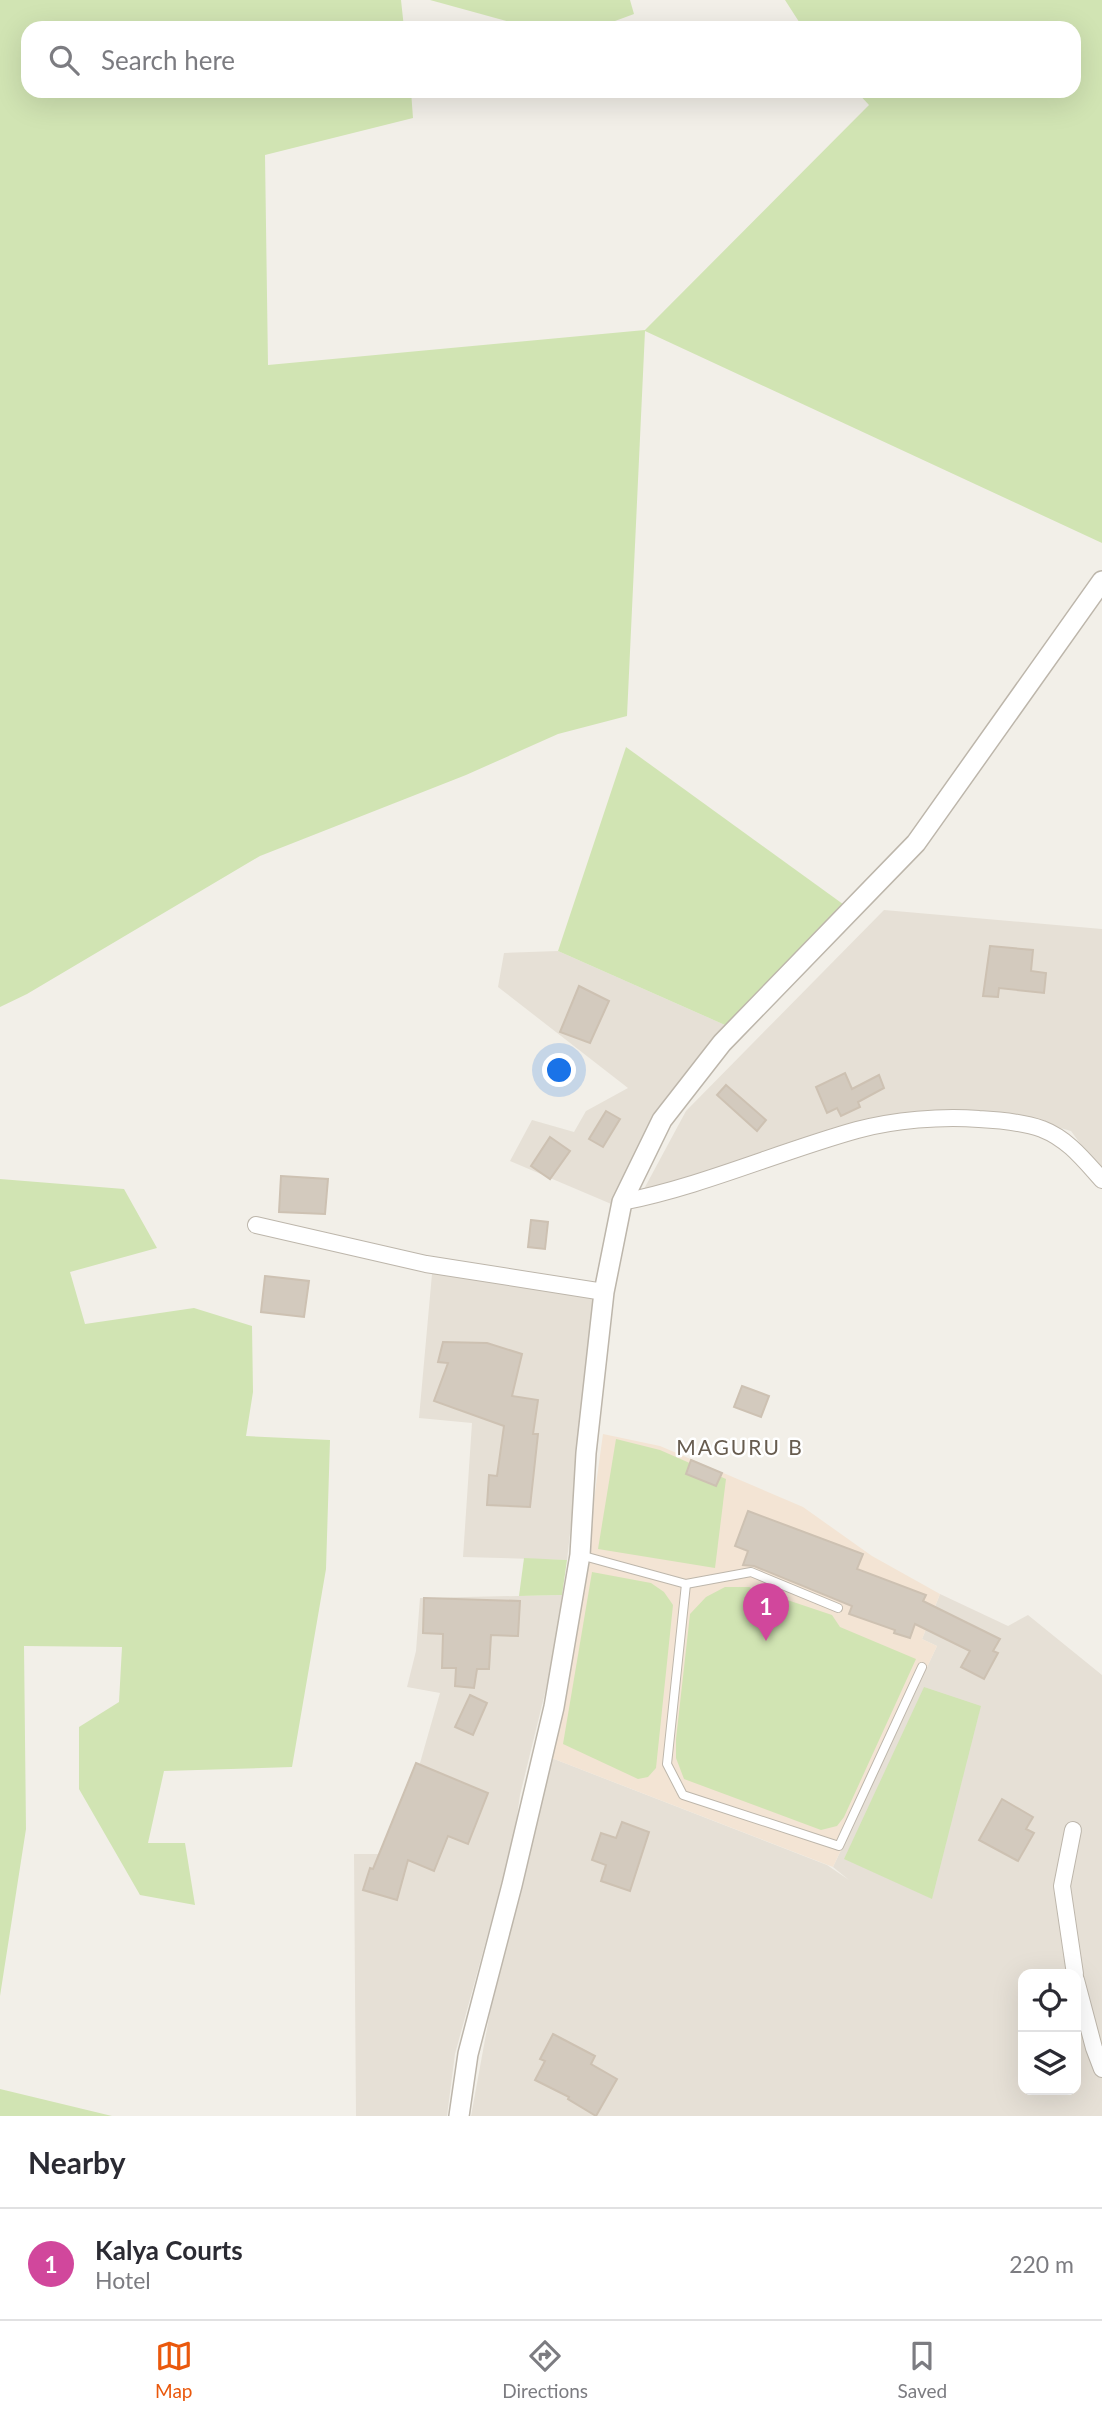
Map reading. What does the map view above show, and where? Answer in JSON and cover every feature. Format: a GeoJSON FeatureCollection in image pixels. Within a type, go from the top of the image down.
{"type":"FeatureCollection","features":[{"type":"Feature","properties":{"kind":"street"},"geometry":{"type":"LineString","coordinates":[[459,2116],[468,2054],[554,1707],[580,1555],[586,1453],[604,1292],[622,1202],[662,1120],[722,1043],[916,844],[1102,581]]}},
{"type":"Feature","properties":{"kind":"street"},"geometry":{"type":"LineString","coordinates":[[622,1202],[729,1172],[859,1129],[957,1117],[1001,1120],[1042,1129],[1072,1147],[1102,1180]]}},
{"type":"Feature","properties":{"kind":"street"},"geometry":{"type":"LineString","coordinates":[[256,1225],[418,1262],[604,1292]]}},
{"type":"Feature","properties":{"kind":"street"},"geometry":{"type":"LineString","coordinates":[[1073,1830],[1062,1886],[1074,1969]]}},
{"type":"Feature","properties":{"kind":"street"},"geometry":{"type":"LineString","coordinates":[[1081,1999],[1102,2070]]}},
{"type":"Feature","properties":{"kind":"lane"},"geometry":{"type":"LineString","coordinates":[[580,1555],[686,1584],[751,1573],[838,1608]]}},
{"type":"Feature","properties":{"kind":"lane"},"geometry":{"type":"LineString","coordinates":[[686,1584],[667,1765],[684,1796],[839,1846],[922,1667]]}},
{"type":"Feature","properties":{"kind":"shaded area"},"geometry":{"type":"Polygon","coordinates":[[[884,910],[1102,929],[1102,1173],[1071,1131],[1005,1112],[921,1113],[728,1170],[644,1189],[686,1111],[884,910]]]}},
{"type":"Feature","properties":{"kind":"shaded area"},"geometry":{"type":"Polygon","coordinates":[[[558,951],[734,1029],[616,1206],[510,1161],[532,1120],[574,1132],[586,1111],[628,1088],[498,987],[504,953],[558,951]]]}},
{"type":"Feature","properties":{"kind":"shaded area"},"geometry":{"type":"Polygon","coordinates":[[[433,1263],[586,1287],[596,1305],[567,1560],[463,1557],[472,1423],[419,1418],[433,1263]]]}},
{"type":"Feature","properties":{"kind":"shaded area"},"geometry":{"type":"Polygon","coordinates":[[[603,1434],[660,1446],[803,1507],[872,1556],[940,1594],[922,1639],[937,1646],[833,1867],[549,1757],[585,1565],[603,1434]]]}},
{"type":"Feature","properties":{"kind":"shaded area"},"geometry":{"type":"Polygon","coordinates":[[[940,1594],[1008,1626],[1028,1615],[1102,1675],[1102,2116],[471,2116],[495,1985],[549,1757],[827,1865],[849,1880],[833,1867],[937,1646],[922,1639],[940,1594]]]}},
{"type":"Feature","properties":{"kind":"shaded area"},"geometry":{"type":"Polygon","coordinates":[[[562,1595],[555,1652],[520,1795],[514,1838],[455,2054],[447,2116],[356,2116],[354,1854],[383,1854],[420,1763],[440,1693],[407,1687],[416,1651],[420,1598],[562,1595]]]}},
{"type":"Feature","properties":{"kind":"green space"},"geometry":{"type":"Polygon","coordinates":[[[0,0],[401,0],[403,21],[21,21],[21,98],[412,98],[413,118],[265,155],[268,365],[645,330],[869,105],[862,98],[1081,98],[1081,21],[798,21],[785,0],[1102,0],[1102,543],[645,331],[627,716],[558,734],[466,775],[260,856],[27,994],[0,1007],[0,0]]]}},
{"type":"Feature","properties":{"kind":"green space"},"geometry":{"type":"Polygon","coordinates":[[[430,0],[630,0],[634,14],[615,21],[506,21],[430,0]]]}},
{"type":"Feature","properties":{"kind":"green space"},"geometry":{"type":"Polygon","coordinates":[[[626,747],[847,907],[734,1029],[558,951],[626,747]]]}},
{"type":"Feature","properties":{"kind":"green space"},"geometry":{"type":"Polygon","coordinates":[[[0,1179],[124,1189],[157,1248],[70,1272],[85,1324],[194,1308],[252,1326],[253,1392],[246,1436],[330,1440],[326,1569],[292,1767],[164,1771],[148,1843],[185,1843],[195,1905],[140,1895],[79,1789],[79,1727],[119,1702],[122,1647],[24,1646],[26,1829],[0,1996],[0,1179]]]}},
{"type":"Feature","properties":{"kind":"green space"},"geometry":{"type":"Polygon","coordinates":[[[616,1439],[660,1450],[726,1479],[715,1568],[598,1549],[616,1439]]]}},
{"type":"Feature","properties":{"kind":"green space"},"geometry":{"type":"Polygon","coordinates":[[[524,1558],[567,1560],[562,1595],[519,1596],[524,1558]]]}},
{"type":"Feature","properties":{"kind":"green space"},"geometry":{"type":"Polygon","coordinates":[[[592,1572],[651,1583],[664,1592],[673,1605],[656,1768],[648,1777],[638,1779],[563,1744],[592,1572]]]}},
{"type":"Feature","properties":{"kind":"green space"},"geometry":{"type":"Polygon","coordinates":[[[725,1587],[749,1587],[832,1615],[840,1627],[916,1659],[844,1817],[837,1826],[821,1830],[684,1779],[676,1758],[676,1739],[690,1614],[706,1597],[725,1587]]]}},
{"type":"Feature","properties":{"kind":"green space"},"geometry":{"type":"Polygon","coordinates":[[[924,1687],[981,1706],[932,1899],[844,1859],[924,1687]]]}},
{"type":"Feature","properties":{"kind":"green space"},"geometry":{"type":"Polygon","coordinates":[[[0,2089],[112,2116],[0,2116],[0,2089]]]}},
{"type":"Feature","properties":{"kind":"building"},"geometry":{"type":"Polygon","coordinates":[[[990,946],[1033,950],[1031,971],[1046,973],[1044,993],[999,988],[998,997],[983,996],[990,946]]]}},
{"type":"Feature","properties":{"kind":"building"},"geometry":{"type":"Polygon","coordinates":[[[579,986],[609,1001],[590,1043],[560,1032],[579,986]]]}},
{"type":"Feature","properties":{"kind":"building"},"geometry":{"type":"Polygon","coordinates":[[[845,1073],[852,1089],[879,1075],[884,1088],[858,1102],[860,1107],[841,1116],[837,1108],[827,1113],[816,1087],[845,1073]]]}},
{"type":"Feature","properties":{"kind":"building"},"geometry":{"type":"Polygon","coordinates":[[[726,1085],[766,1120],[757,1131],[717,1095],[726,1085]]]}},
{"type":"Feature","properties":{"kind":"building"},"geometry":{"type":"Polygon","coordinates":[[[606,1111],[620,1119],[603,1147],[589,1139],[606,1111]]]}},
{"type":"Feature","properties":{"kind":"building"},"geometry":{"type":"Polygon","coordinates":[[[550,1137],[570,1151],[550,1179],[531,1166],[550,1137]]]}},
{"type":"Feature","properties":{"kind":"building"},"geometry":{"type":"Polygon","coordinates":[[[281,1176],[328,1179],[325,1214],[279,1212],[281,1176]]]}},
{"type":"Feature","properties":{"kind":"building"},"geometry":{"type":"Polygon","coordinates":[[[531,1220],[548,1222],[545,1249],[528,1247],[531,1220]]]}},
{"type":"Feature","properties":{"kind":"building"},"geometry":{"type":"Polygon","coordinates":[[[265,1276],[309,1281],[304,1317],[261,1312],[265,1276]]]}},
{"type":"Feature","properties":{"kind":"building"},"geometry":{"type":"Polygon","coordinates":[[[443,1342],[487,1343],[522,1354],[512,1396],[538,1400],[533,1434],[538,1434],[530,1507],[487,1505],[489,1475],[497,1476],[504,1426],[434,1401],[448,1363],[438,1362],[443,1342]]]}},
{"type":"Feature","properties":{"kind":"building"},"geometry":{"type":"Polygon","coordinates":[[[742,1386],[769,1396],[761,1417],[734,1407],[742,1386]]]}},
{"type":"Feature","properties":{"kind":"building"},"geometry":{"type":"Polygon","coordinates":[[[691,1460],[722,1473],[716,1486],[686,1474],[691,1460]]]}},
{"type":"Feature","properties":{"kind":"building"},"geometry":{"type":"Polygon","coordinates":[[[748,1511],[863,1554],[857,1569],[926,1595],[923,1601],[1000,1639],[993,1651],[998,1653],[984,1679],[961,1667],[970,1651],[915,1624],[910,1638],[894,1633],[895,1630],[849,1614],[852,1606],[754,1566],[743,1565],[748,1551],[735,1546],[748,1511]]]}},
{"type":"Feature","properties":{"kind":"building"},"geometry":{"type":"Polygon","coordinates":[[[424,1598],[520,1601],[518,1636],[491,1635],[489,1669],[477,1669],[474,1688],[455,1686],[456,1668],[442,1668],[443,1634],[423,1633],[424,1598]]]}},
{"type":"Feature","properties":{"kind":"building"},"geometry":{"type":"Polygon","coordinates":[[[470,1695],[487,1703],[473,1735],[455,1727],[470,1695]]]}},
{"type":"Feature","properties":{"kind":"building"},"geometry":{"type":"Polygon","coordinates":[[[416,1763],[488,1793],[468,1844],[448,1836],[434,1871],[408,1860],[397,1900],[363,1890],[416,1763]]]}},
{"type":"Feature","properties":{"kind":"building"},"geometry":{"type":"Polygon","coordinates":[[[1002,1799],[1033,1817],[1026,1829],[1034,1833],[1018,1861],[979,1840],[1002,1799]]]}},
{"type":"Feature","properties":{"kind":"building"},"geometry":{"type":"Polygon","coordinates":[[[622,1822],[649,1832],[630,1891],[601,1881],[606,1865],[592,1860],[601,1833],[616,1838],[622,1822]]]}},
{"type":"Feature","properties":{"kind":"building"},"geometry":{"type":"Polygon","coordinates":[[[553,2034],[595,2056],[591,2064],[617,2079],[596,2116],[568,2099],[569,2097],[535,2080],[545,2061],[540,2059],[553,2034]]]}},
{"type":"Feature","properties":{"kind":"place","name":"Kalya Courts"},"geometry":{"type":"Point","coordinates":[766,1641]}},
{"type":"Feature","properties":{"kind":"district","name":"MAGURU B"},"geometry":{"type":"Point","coordinates":[740,1448]}}]}
